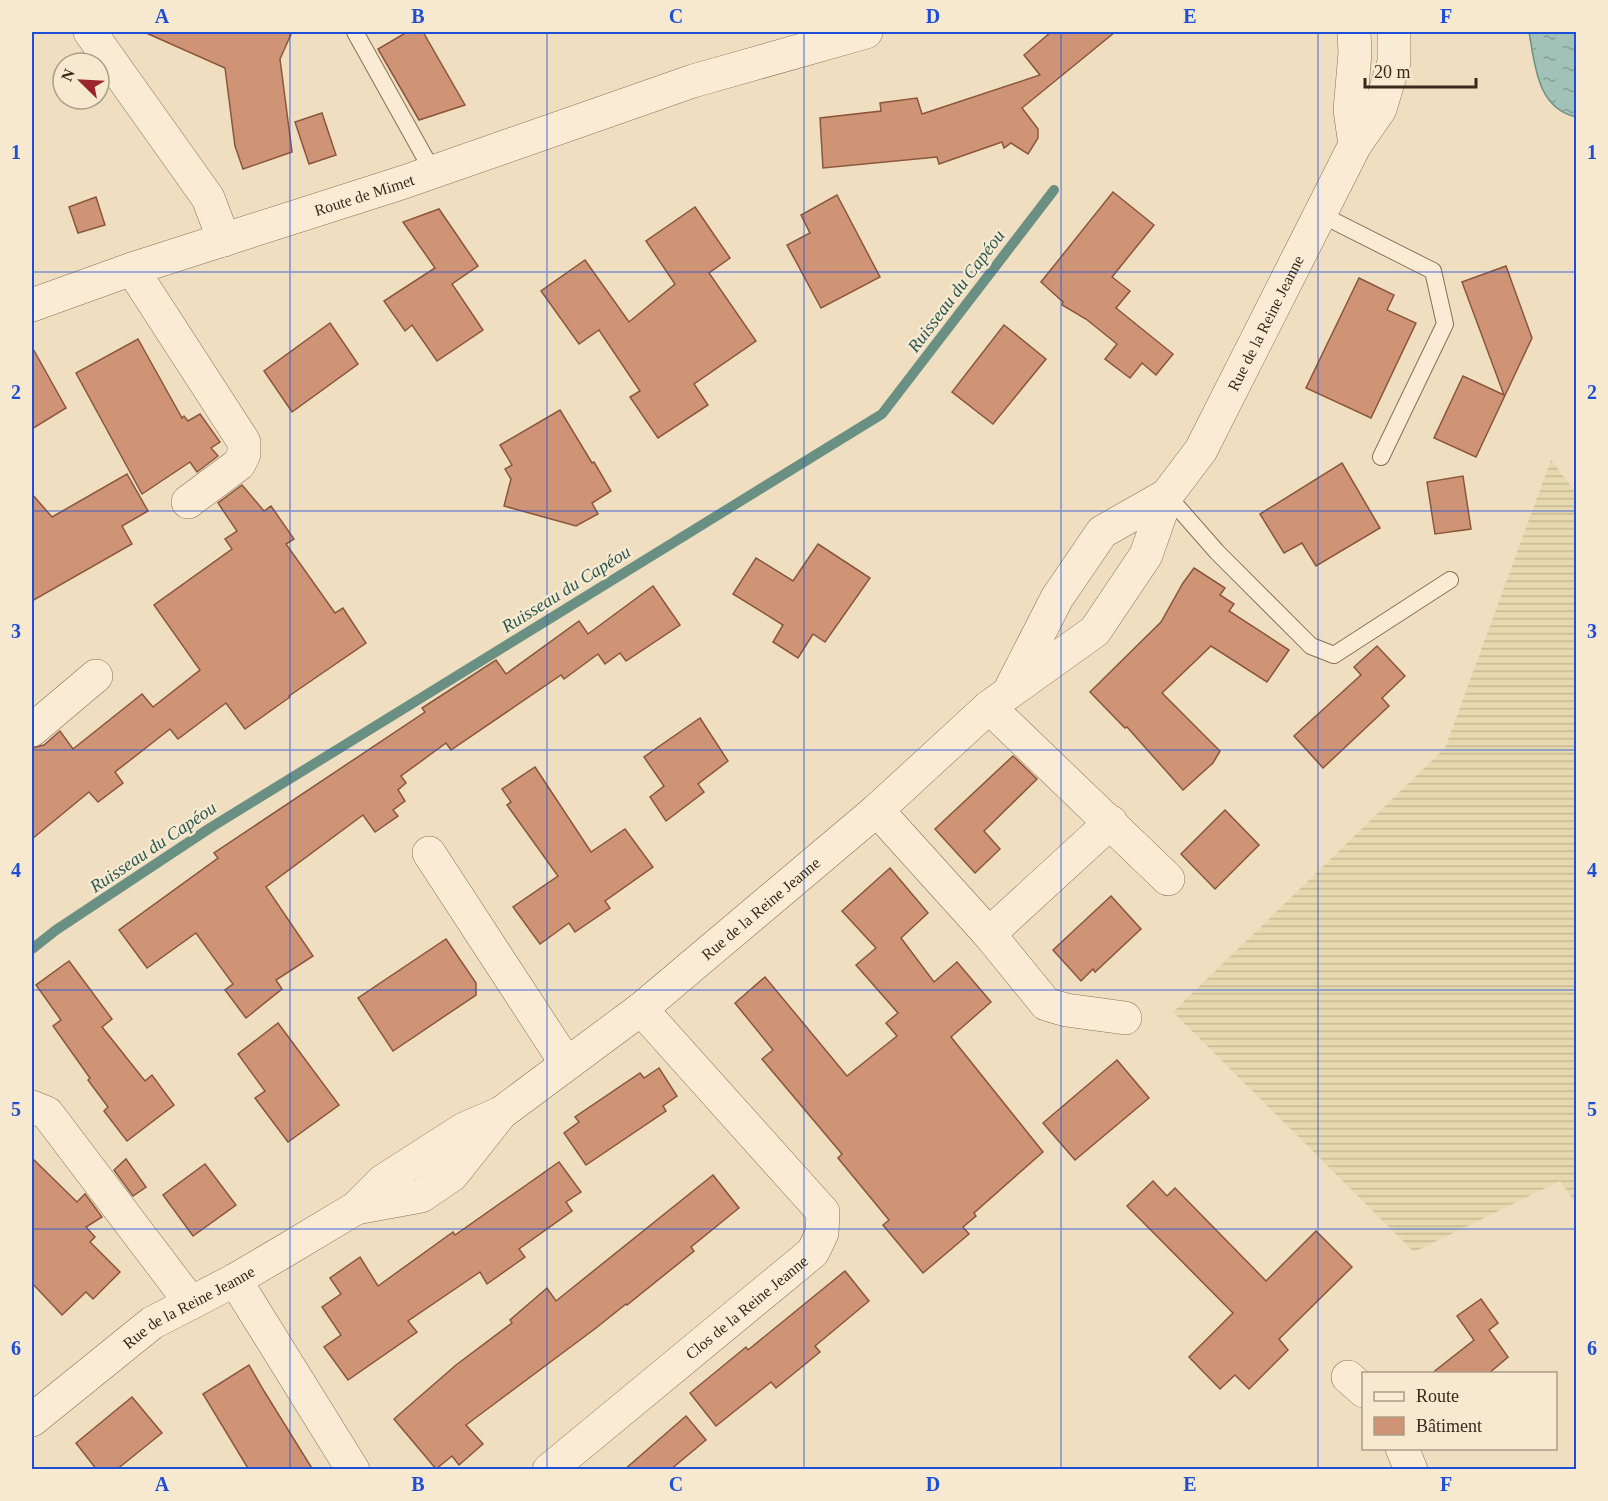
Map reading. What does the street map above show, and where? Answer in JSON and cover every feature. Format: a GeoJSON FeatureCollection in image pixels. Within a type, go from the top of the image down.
{"type":"FeatureCollection","features":[{"type":"Feature","properties":{"kind":"street"},"geometry":{"type":"LineString","coordinates":[[90,32],[208,198],[224,240]]}},
{"type":"Feature","properties":{"kind":"street","name":"Route de Mimet"},"geometry":{"type":"LineString","coordinates":[[693,81],[802,32]]}},
{"type":"Feature","properties":{"kind":"street","name":"Route de Mimet"},"geometry":{"type":"LineString","coordinates":[[32,305],[132,269],[433,172],[693,81],[866,32]]}},
{"type":"Feature","properties":{"kind":"street"},"geometry":{"type":"LineString","coordinates":[[1354,32],[1355,53],[1350,110],[1355,145]]}},
{"type":"Feature","properties":{"kind":"street","name":"Rue de la Reine Jeanne"},"geometry":{"type":"LineString","coordinates":[[32,1420],[152,1323],[235,1280],[356,1208],[421,1196],[452,1175],[501,1113],[641,1009],[877,810],[999,698],[1095,631],[1146,555],[1167,495],[1201,450],[1355,145],[1380,109],[1394,62],[1394,32]]}},
{"type":"Feature","properties":{"kind":"street"},"geometry":{"type":"LineString","coordinates":[[132,269],[244,442],[244,454],[239,464],[188,502]]}},
{"type":"Feature","properties":{"kind":"street","name":"Rue de la Reine Jeanne"},"geometry":{"type":"LineString","coordinates":[[999,698],[1057,598],[1102,532],[1167,495]]}},
{"type":"Feature","properties":{"kind":"street"},"geometry":{"type":"LineString","coordinates":[[1057,598],[1095,631]]}},
{"type":"Feature","properties":{"kind":"street"},"geometry":{"type":"LineString","coordinates":[[32,730],[96,676]]}},
{"type":"Feature","properties":{"kind":"street"},"geometry":{"type":"LineString","coordinates":[[999,698],[1111,822],[1168,879]]}},
{"type":"Feature","properties":{"kind":"street"},"geometry":{"type":"LineString","coordinates":[[877,810],[989,934],[1046,1004],[1066,1010],[1125,1018]]}},
{"type":"Feature","properties":{"kind":"street"},"geometry":{"type":"LineString","coordinates":[[989,934],[1111,822]]}},
{"type":"Feature","properties":{"kind":"street"},"geometry":{"type":"LineString","coordinates":[[429,853],[566,1064]]}},
{"type":"Feature","properties":{"kind":"street","name":"Clos de la Reine Jeanne"},"geometry":{"type":"LineString","coordinates":[[549,1470],[813,1252],[822,1233],[823,1212],[641,1009]]}},
{"type":"Feature","properties":{"kind":"street"},"geometry":{"type":"LineString","coordinates":[[32,1107],[47,1113],[191,1303]]}},
{"type":"Feature","properties":{"kind":"street"},"geometry":{"type":"LineString","coordinates":[[235,1280],[353,1470]]}},
{"type":"Feature","properties":{"kind":"street"},"geometry":{"type":"LineString","coordinates":[[1402,1450],[1410,1470]]}},
{"type":"Feature","properties":{"kind":"lane"},"geometry":{"type":"LineString","coordinates":[[355,32],[433,172]]}},
{"type":"Feature","properties":{"kind":"lane"},"geometry":{"type":"LineString","coordinates":[[1320,214],[1433,271],[1445,324],[1381,457]]}},
{"type":"Feature","properties":{"kind":"lane"},"geometry":{"type":"LineString","coordinates":[[1167,495],[1217,552],[1311,646],[1334,655],[1450,580]]}},
{"type":"Feature","properties":{"kind":"shaded area"},"geometry":{"type":"Polygon","coordinates":[[[1551,460],[1576,493],[1576,1204],[1560,1181],[1414,1252],[1173,1012],[1445,748],[1551,460]]]}},
{"type":"Feature","properties":{"kind":"water"},"geometry":{"type":"Polygon","coordinates":[[[1529,32],[1576,32],[1576,117],[1553,105],[1546,95],[1536,71],[1529,32]]]}},
{"type":"Feature","properties":{"kind":"building"},"geometry":{"type":"Polygon","coordinates":[[[144,32],[292,32],[280,59],[292,152],[243,169],[235,146],[225,68],[144,32]]]}},
{"type":"Feature","properties":{"kind":"building"},"geometry":{"type":"Polygon","coordinates":[[[407,32],[423,32],[465,105],[419,120],[378,49],[407,32]]]}},
{"type":"Feature","properties":{"kind":"building"},"geometry":{"type":"Polygon","coordinates":[[[1051,32],[1115,32],[1022,108],[1038,129],[1038,138],[1028,154],[1011,143],[1004,148],[1002,142],[939,164],[937,157],[823,168],[820,118],[881,111],[880,103],[917,98],[922,114],[1040,75],[1024,55],[1051,32]]]}},
{"type":"Feature","properties":{"kind":"building"},"geometry":{"type":"Polygon","coordinates":[[[322,113],[336,155],[309,164],[295,122],[322,113]]]}},
{"type":"Feature","properties":{"kind":"building"},"geometry":{"type":"Polygon","coordinates":[[[1113,192],[1154,225],[1112,277],[1130,291],[1116,308],[1173,354],[1156,375],[1142,363],[1130,378],[1105,359],[1117,344],[1086,319],[1062,305],[1063,302],[1041,282],[1113,192]]]}},
{"type":"Feature","properties":{"kind":"building"},"geometry":{"type":"Polygon","coordinates":[[[837,195],[880,277],[821,308],[787,245],[810,233],[801,215],[837,195]]]}},
{"type":"Feature","properties":{"kind":"building"},"geometry":{"type":"Polygon","coordinates":[[[96,197],[105,225],[78,233],[69,207],[96,197]]]}},
{"type":"Feature","properties":{"kind":"building"},"geometry":{"type":"Polygon","coordinates":[[[695,207],[730,258],[709,273],[756,341],[694,384],[708,405],[658,438],[630,397],[640,391],[599,330],[579,344],[541,291],[585,260],[629,322],[675,284],[646,241],[695,207]]]}},
{"type":"Feature","properties":{"kind":"building"},"geometry":{"type":"Polygon","coordinates":[[[439,209],[478,266],[452,284],[483,330],[437,361],[412,325],[405,331],[384,301],[435,268],[403,222],[439,209]]]}},
{"type":"Feature","properties":{"kind":"building"},"geometry":{"type":"Polygon","coordinates":[[[1506,266],[1532,338],[1476,457],[1434,438],[1463,376],[1504,395],[1462,282],[1506,266]]]}},
{"type":"Feature","properties":{"kind":"building"},"geometry":{"type":"Polygon","coordinates":[[[1359,278],[1394,295],[1387,310],[1416,323],[1371,418],[1306,388],[1359,278]]]}},
{"type":"Feature","properties":{"kind":"building"},"geometry":{"type":"Polygon","coordinates":[[[330,323],[358,364],[292,412],[264,371],[330,323]]]}},
{"type":"Feature","properties":{"kind":"building"},"geometry":{"type":"Polygon","coordinates":[[[1004,325],[1046,359],[993,424],[952,392],[1004,325]]]}},
{"type":"Feature","properties":{"kind":"building"},"geometry":{"type":"Polygon","coordinates":[[[138,339],[182,418],[184,416],[188,421],[200,414],[220,442],[211,448],[218,456],[197,472],[190,462],[142,494],[76,373],[138,339]]]}},
{"type":"Feature","properties":{"kind":"building"},"geometry":{"type":"Polygon","coordinates":[[[32,347],[66,408],[32,429],[32,347]]]}},
{"type":"Feature","properties":{"kind":"building"},"geometry":{"type":"Polygon","coordinates":[[[560,410],[611,491],[592,503],[598,514],[576,526],[504,506],[511,479],[505,469],[512,465],[500,445],[560,410]]]}},
{"type":"Feature","properties":{"kind":"building"},"geometry":{"type":"Polygon","coordinates":[[[1342,463],[1380,528],[1316,566],[1302,543],[1284,553],[1260,514],[1342,463]]]}},
{"type":"Feature","properties":{"kind":"building"},"geometry":{"type":"Polygon","coordinates":[[[127,474],[148,511],[122,526],[132,544],[32,601],[32,494],[52,517],[127,474]]]}},
{"type":"Feature","properties":{"kind":"building"},"geometry":{"type":"Polygon","coordinates":[[[1463,476],[1471,529],[1435,534],[1427,482],[1463,476]]]}},
{"type":"Feature","properties":{"kind":"building"},"geometry":{"type":"Polygon","coordinates":[[[242,485],[264,511],[271,506],[294,539],[286,544],[335,613],[343,608],[366,643],[245,729],[226,703],[178,739],[170,729],[115,772],[123,783],[98,802],[89,792],[32,839],[32,748],[44,745],[60,731],[73,749],[142,694],[153,707],[200,670],[154,605],[232,549],[225,539],[237,531],[218,503],[242,485]]]}},
{"type":"Feature","properties":{"kind":"building"},"geometry":{"type":"Polygon","coordinates":[[[818,544],[870,578],[825,642],[813,634],[798,658],[773,642],[783,625],[733,594],[756,558],[793,581],[818,544]]]}},
{"type":"Feature","properties":{"kind":"building"},"geometry":{"type":"Polygon","coordinates":[[[1194,568],[1225,588],[1220,595],[1234,604],[1229,611],[1289,650],[1267,682],[1211,646],[1162,693],[1220,751],[1213,763],[1183,790],[1127,727],[1125,728],[1090,692],[1161,622],[1194,568]]]}},
{"type":"Feature","properties":{"kind":"building"},"geometry":{"type":"Polygon","coordinates":[[[653,586],[680,625],[626,661],[620,653],[605,664],[598,654],[564,679],[561,675],[451,750],[446,743],[401,776],[406,783],[398,790],[405,801],[393,810],[398,816],[375,832],[363,815],[266,887],[313,956],[276,980],[282,989],[246,1018],[225,990],[233,984],[196,933],[147,968],[119,930],[218,858],[214,853],[425,712],[422,708],[496,660],[506,674],[579,621],[588,634],[653,586]]]}},
{"type":"Feature","properties":{"kind":"building"},"geometry":{"type":"Polygon","coordinates":[[[1377,646],[1405,676],[1382,698],[1389,706],[1323,768],[1294,736],[1361,675],[1354,667],[1377,646]]]}},
{"type":"Feature","properties":{"kind":"building"},"geometry":{"type":"Polygon","coordinates":[[[700,718],[728,761],[698,784],[704,792],[666,821],[650,797],[664,786],[644,757],[700,718]]]}},
{"type":"Feature","properties":{"kind":"building"},"geometry":{"type":"Polygon","coordinates":[[[1013,756],[1037,779],[984,831],[1000,849],[975,873],[935,829],[1013,756]]]}},
{"type":"Feature","properties":{"kind":"building"},"geometry":{"type":"Polygon","coordinates":[[[535,767],[591,852],[625,829],[653,867],[605,901],[610,908],[575,932],[569,923],[540,944],[513,907],[558,876],[507,805],[511,802],[502,789],[535,767]]]}},
{"type":"Feature","properties":{"kind":"building"},"geometry":{"type":"Polygon","coordinates":[[[1225,810],[1259,845],[1215,889],[1181,854],[1225,810]]]}},
{"type":"Feature","properties":{"kind":"building"},"geometry":{"type":"Polygon","coordinates":[[[890,868],[928,913],[901,938],[934,982],[957,962],[991,1002],[951,1037],[1043,1152],[974,1213],[976,1216],[963,1227],[969,1234],[923,1273],[883,1225],[889,1220],[838,1158],[842,1154],[762,1059],[773,1050],[735,1003],[765,977],[847,1076],[897,1036],[886,1023],[898,1013],[856,965],[876,948],[842,911],[890,868]]]}},
{"type":"Feature","properties":{"kind":"building"},"geometry":{"type":"Polygon","coordinates":[[[1111,896],[1141,929],[1095,972],[1093,969],[1081,981],[1053,950],[1111,896]]]}},
{"type":"Feature","properties":{"kind":"building"},"geometry":{"type":"Polygon","coordinates":[[[446,939],[476,983],[476,995],[393,1051],[358,998],[446,939]]]}},
{"type":"Feature","properties":{"kind":"building"},"geometry":{"type":"Polygon","coordinates":[[[69,961],[112,1019],[102,1027],[145,1081],[152,1075],[174,1105],[127,1141],[104,1111],[108,1107],[53,1026],[61,1020],[36,985],[69,961]]]}},
{"type":"Feature","properties":{"kind":"building"},"geometry":{"type":"Polygon","coordinates":[[[278,1023],[339,1105],[288,1142],[255,1098],[265,1091],[238,1054],[278,1023]]]}},
{"type":"Feature","properties":{"kind":"building"},"geometry":{"type":"Polygon","coordinates":[[[1117,1060],[1149,1098],[1075,1160],[1043,1123],[1117,1060]]]}},
{"type":"Feature","properties":{"kind":"building"},"geometry":{"type":"Polygon","coordinates":[[[659,1068],[677,1096],[663,1106],[666,1111],[586,1165],[564,1133],[579,1122],[575,1117],[640,1073],[644,1078],[659,1068]]]}},
{"type":"Feature","properties":{"kind":"building"},"geometry":{"type":"Polygon","coordinates":[[[32,1158],[77,1202],[85,1194],[102,1217],[86,1227],[95,1237],[90,1242],[120,1272],[93,1299],[86,1292],[62,1315],[32,1283],[32,1158]]]}},
{"type":"Feature","properties":{"kind":"building"},"geometry":{"type":"Polygon","coordinates":[[[126,1159],[146,1187],[133,1196],[114,1170],[126,1159]]]}},
{"type":"Feature","properties":{"kind":"building"},"geometry":{"type":"Polygon","coordinates":[[[559,1162],[581,1192],[566,1202],[572,1211],[519,1249],[525,1257],[487,1284],[480,1272],[408,1321],[417,1332],[348,1380],[324,1347],[341,1335],[322,1307],[341,1294],[330,1278],[360,1257],[378,1286],[453,1232],[455,1235],[559,1162]]]}},
{"type":"Feature","properties":{"kind":"building"},"geometry":{"type":"Polygon","coordinates":[[[205,1164],[236,1205],[193,1236],[163,1195],[205,1164]]]}},
{"type":"Feature","properties":{"kind":"building"},"geometry":{"type":"Polygon","coordinates":[[[713,1175],[739,1208],[691,1247],[694,1251],[627,1305],[466,1425],[483,1444],[459,1465],[452,1456],[436,1469],[394,1419],[456,1365],[512,1323],[510,1320],[547,1288],[556,1301],[713,1175]]]}},
{"type":"Feature","properties":{"kind":"building"},"geometry":{"type":"Polygon","coordinates":[[[1153,1181],[1167,1196],[1175,1188],[1266,1281],[1316,1231],[1352,1267],[1279,1339],[1288,1350],[1249,1389],[1235,1375],[1220,1389],[1189,1357],[1233,1313],[1127,1206],[1153,1181]]]}},
{"type":"Feature","properties":{"kind":"building"},"geometry":{"type":"Polygon","coordinates":[[[845,1271],[869,1301],[815,1346],[820,1352],[776,1388],[771,1382],[716,1426],[690,1393],[746,1347],[748,1350],[845,1271]]]}},
{"type":"Feature","properties":{"kind":"building"},"geometry":{"type":"Polygon","coordinates":[[[1481,1299],[1498,1323],[1489,1330],[1508,1357],[1490,1372],[1434,1372],[1474,1340],[1457,1316],[1481,1299]]]}},
{"type":"Feature","properties":{"kind":"building"},"geometry":{"type":"Polygon","coordinates":[[[249,1365],[313,1470],[249,1470],[203,1394],[249,1365]]]}},
{"type":"Feature","properties":{"kind":"building"},"geometry":{"type":"Polygon","coordinates":[[[132,1397],[162,1433],[116,1470],[97,1470],[76,1443],[132,1397]]]}},
{"type":"Feature","properties":{"kind":"building"},"geometry":{"type":"Polygon","coordinates":[[[686,1416],[706,1440],[670,1470],[624,1470],[686,1416]]]}},
{"type":"Feature","properties":{"kind":"waterway","name":"Ruisseau du Capéou"},"geometry":{"type":"LineString","coordinates":[[32,949],[56,930],[210,828],[882,414],[1054,190]]}}]}
